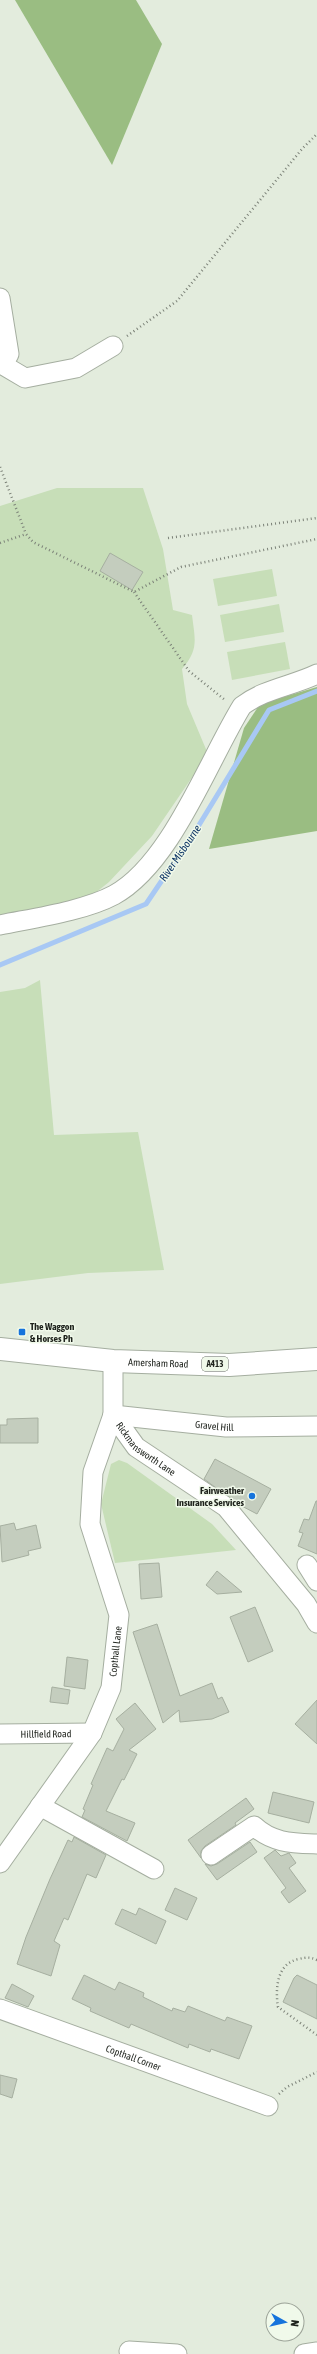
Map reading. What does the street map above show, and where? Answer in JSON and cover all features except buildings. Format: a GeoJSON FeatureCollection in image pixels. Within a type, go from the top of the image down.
{"type":"FeatureCollection","features":[{"type":"Feature","properties":{"kind":"highway","name":"Amersham Road"},"geometry":{"type":"LineString","coordinates":[[0,1348],[113,1361],[229,1365],[317,1359]]}},
{"type":"Feature","properties":{"kind":"street"},"geometry":{"type":"LineString","coordinates":[[0,298],[9,354],[1,365],[26,378],[76,368],[113,346]]}},
{"type":"Feature","properties":{"kind":"street"},"geometry":{"type":"LineString","coordinates":[[0,925],[98,902],[128,886],[156,856],[188,808],[239,711],[256,696],[301,682],[317,674]]}},
{"type":"Feature","properties":{"kind":"street","name":"Rickmansworth Lane"},"geometry":{"type":"LineString","coordinates":[[113,1361],[113,1415],[136,1447],[226,1507],[311,1601],[317,1623]]}},
{"type":"Feature","properties":{"kind":"street","name":"Gravel Hill"},"geometry":{"type":"LineString","coordinates":[[113,1415],[226,1427],[317,1426]]}},
{"type":"Feature","properties":{"kind":"street","name":"Copthall Lane"},"geometry":{"type":"LineString","coordinates":[[0,1863],[92,1732],[111,1688],[119,1615],[90,1524],[93,1472],[113,1415]]}},
{"type":"Feature","properties":{"kind":"street"},"geometry":{"type":"LineString","coordinates":[[307,1565],[317,1581]]}},
{"type":"Feature","properties":{"kind":"street","name":"Hillfield Road"},"geometry":{"type":"LineString","coordinates":[[0,1734],[92,1732]]}},
{"type":"Feature","properties":{"kind":"street"},"geometry":{"type":"LineString","coordinates":[[40,1806],[154,1869]]}},
{"type":"Feature","properties":{"kind":"street"},"geometry":{"type":"LineString","coordinates":[[211,1855],[254,1826],[263,1835],[284,1843],[317,1844]]}},
{"type":"Feature","properties":{"kind":"street","name":"Copthall Corner"},"geometry":{"type":"LineString","coordinates":[[0,2009],[268,2106]]}},
{"type":"Feature","properties":{"kind":"street"},"geometry":{"type":"LineString","coordinates":[[129,2351],[177,2354]]}},
{"type":"Feature","properties":{"kind":"street"},"geometry":{"type":"LineString","coordinates":[[304,2354],[317,2352]]}},
{"type":"Feature","properties":{"kind":"path"},"geometry":{"type":"LineString","coordinates":[[113,346],[177,301],[302,149],[317,134]]}},
{"type":"Feature","properties":{"kind":"path"},"geometry":{"type":"LineString","coordinates":[[0,468],[26,534],[34,542],[134,592],[189,671],[239,711]]}},
{"type":"Feature","properties":{"kind":"path"},"geometry":{"type":"LineString","coordinates":[[168,538],[317,518]]}},
{"type":"Feature","properties":{"kind":"path"},"geometry":{"type":"LineString","coordinates":[[0,543],[26,534]]}},
{"type":"Feature","properties":{"kind":"path"},"geometry":{"type":"LineString","coordinates":[[134,592],[181,567],[317,538]]}},
{"type":"Feature","properties":{"kind":"path"},"geometry":{"type":"LineString","coordinates":[[317,1960],[310,1957],[295,1960],[284,1965],[281,1970],[276,1995],[278,2007],[317,2035]]}},
{"type":"Feature","properties":{"kind":"path"},"geometry":{"type":"LineString","coordinates":[[268,2106],[287,2087],[317,2072]]}},
{"type":"Feature","properties":{"kind":"green space"},"geometry":{"type":"Polygon","coordinates":[[[15,0],[136,0],[162,44],[112,165],[15,0]]]}},
{"type":"Feature","properties":{"kind":"green space"},"geometry":{"type":"Polygon","coordinates":[[[57,488],[143,488],[163,549],[173,610],[192,615],[195,638],[193,650],[191,656],[182,669],[187,704],[208,754],[152,836],[109,882],[84,902],[0,919],[0,506],[57,488]]]}},
{"type":"Feature","properties":{"kind":"green space"},"geometry":{"type":"Polygon","coordinates":[[[272,569],[277,596],[218,606],[213,579],[272,569]]]}},
{"type":"Feature","properties":{"kind":"green space"},"geometry":{"type":"Polygon","coordinates":[[[279,604],[284,632],[225,642],[220,615],[279,604]]]}},
{"type":"Feature","properties":{"kind":"green space"},"geometry":{"type":"Polygon","coordinates":[[[285,642],[290,669],[232,680],[227,652],[285,642]]]}},
{"type":"Feature","properties":{"kind":"green space"},"geometry":{"type":"Polygon","coordinates":[[[317,687],[317,831],[209,849],[244,728],[260,704],[317,687]]]}},
{"type":"Feature","properties":{"kind":"green space"},"geometry":{"type":"Polygon","coordinates":[[[40,980],[54,1135],[138,1132],[164,1270],[88,1273],[0,1284],[0,992],[25,988],[40,980]]]}},
{"type":"Feature","properties":{"kind":"green space"},"geometry":{"type":"Polygon","coordinates":[[[119,1460],[127,1463],[212,1524],[236,1550],[115,1563],[101,1504],[111,1464],[119,1460]]]}},
{"type":"Feature","properties":{"kind":"waterway","name":"River Misbourne"},"geometry":{"type":"LineString","coordinates":[[0,965],[146,904],[196,830],[269,710],[317,691]]}},
{"type":"Feature","properties":{"kind":"place","name":"The Waggon & Horses Ph"},"geometry":{"type":"Point","coordinates":[22,1332]}},
{"type":"Feature","properties":{"kind":"place","name":"Fairweather Insurance Services"},"geometry":{"type":"Point","coordinates":[252,1496]}}]}
